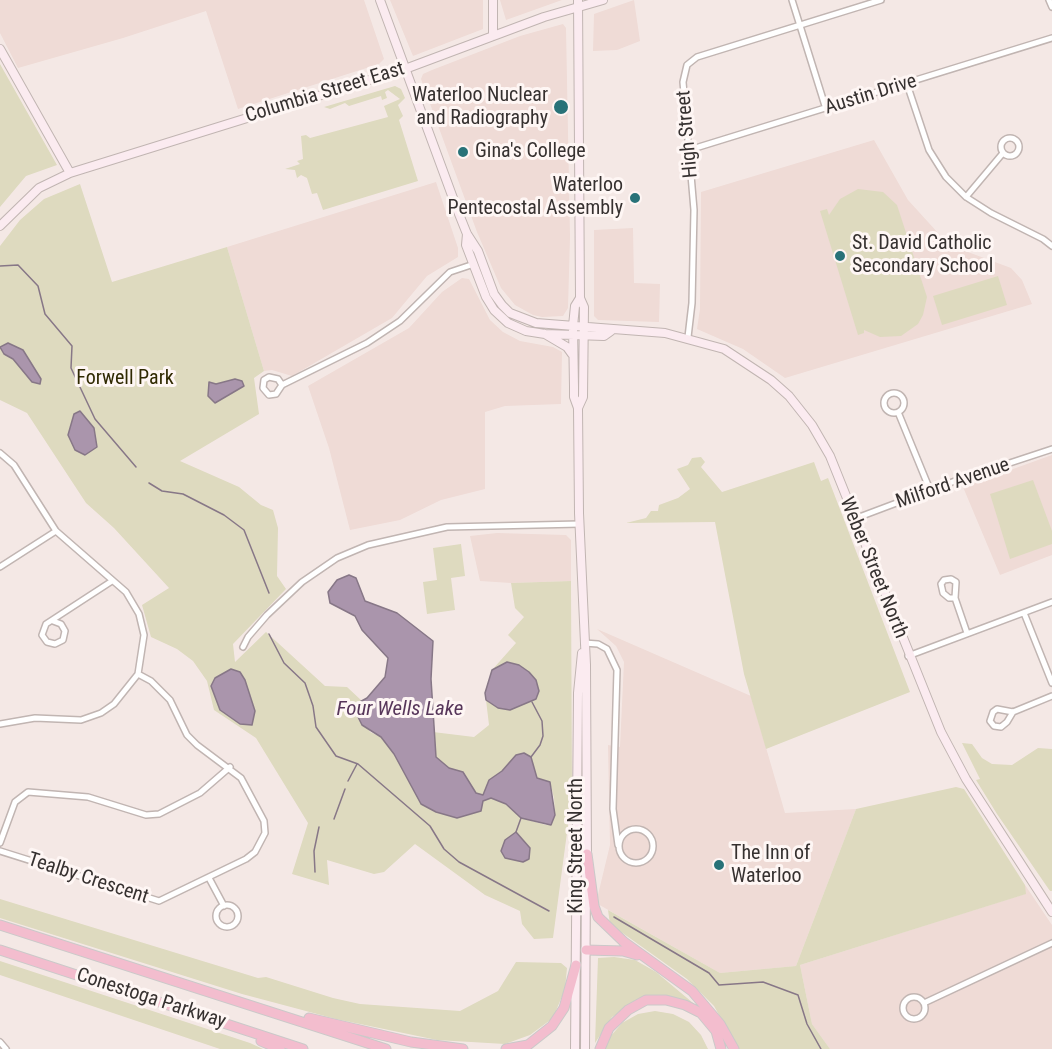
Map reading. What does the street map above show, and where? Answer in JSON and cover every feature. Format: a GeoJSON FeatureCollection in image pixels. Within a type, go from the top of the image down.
{"type":"FeatureCollection","features":[{"type":"Feature","properties":{"kind":"highway"},"geometry":{"type":"LineString","coordinates":[[587,854],[594,906],[598,917],[624,942],[680,981],[707,1006],[734,1049]]}},
{"type":"Feature","properties":{"kind":"highway","name":"Conestoga Parkway"},"geometry":{"type":"LineString","coordinates":[[0,925],[239,1002]]}},
{"type":"Feature","properties":{"kind":"highway"},"geometry":{"type":"LineString","coordinates":[[586,950],[623,951],[656,964]]}},
{"type":"Feature","properties":{"kind":"highway","name":"Conestoga Parkway"},"geometry":{"type":"LineString","coordinates":[[0,951],[303,1049]]}},
{"type":"Feature","properties":{"kind":"highway"},"geometry":{"type":"LineString","coordinates":[[506,1049],[528,1045],[552,1026],[564,1008],[576,965]]}},
{"type":"Feature","properties":{"kind":"highway"},"geometry":{"type":"LineString","coordinates":[[600,1049],[609,1028],[628,1010],[646,1000],[666,1000],[701,1013],[716,1032],[721,1049]]}},
{"type":"Feature","properties":{"kind":"highway"},"geometry":{"type":"LineString","coordinates":[[239,1002],[386,1049]]}},
{"type":"Feature","properties":{"kind":"highway"},"geometry":{"type":"LineString","coordinates":[[239,1002],[411,1042],[463,1049]]}},
{"type":"Feature","properties":{"kind":"highway"},"geometry":{"type":"LineString","coordinates":[[206,1017],[280,1049]]}},
{"type":"Feature","properties":{"kind":"main road","name":"Weber Street North"},"geometry":{"type":"LineString","coordinates":[[380,0],[467,234],[474,241],[494,294],[510,313],[536,323],[604,327],[611,331],[665,333],[688,337],[724,349],[744,360],[789,396],[812,425],[830,456],[941,732],[961,771],[1052,912]]}},
{"type":"Feature","properties":{"kind":"main road"},"geometry":{"type":"LineString","coordinates":[[493,0],[493,36]]}},
{"type":"Feature","properties":{"kind":"main road","name":"Columbia Street East"},"geometry":{"type":"LineString","coordinates":[[0,226],[39,188],[70,173],[405,69],[578,3],[603,0]]}},
{"type":"Feature","properties":{"kind":"main road","name":"King Street North"},"geometry":{"type":"LineString","coordinates":[[578,3],[580,297],[584,307],[583,397],[578,408]]}},
{"type":"Feature","properties":{"kind":"main road"},"geometry":{"type":"LineString","coordinates":[[0,49],[70,173]]}},
{"type":"Feature","properties":{"kind":"main road","name":"Weber Street North"},"geometry":{"type":"LineString","coordinates":[[467,234],[466,245],[472,264],[489,303],[501,318],[517,328],[544,334],[604,336],[611,331]]}},
{"type":"Feature","properties":{"kind":"main road","name":"King Street North"},"geometry":{"type":"LineString","coordinates":[[580,297],[575,306],[573,355],[574,398],[578,408],[586,665],[585,1049]]}},
{"type":"Feature","properties":{"kind":"main road"},"geometry":{"type":"LineString","coordinates":[[544,334],[567,348],[573,355]]}},
{"type":"Feature","properties":{"kind":"main road","name":"King Street North"},"geometry":{"type":"LineString","coordinates":[[576,1049],[578,693],[584,643]]}},
{"type":"Feature","properties":{"kind":"street"},"geometry":{"type":"LineString","coordinates":[[792,0],[826,109]]}},
{"type":"Feature","properties":{"kind":"street","name":"High Street"},"geometry":{"type":"LineString","coordinates":[[688,337],[692,303],[694,210],[683,82],[687,64],[697,57],[881,0]]}},
{"type":"Feature","properties":{"kind":"street"},"geometry":{"type":"LineString","coordinates":[[1049,0],[1052,7]]}},
{"type":"Feature","properties":{"kind":"street","name":"Austin Drive"},"geometry":{"type":"LineString","coordinates":[[689,150],[1052,38]]}},
{"type":"Feature","properties":{"kind":"street"},"geometry":{"type":"LineString","coordinates":[[907,84],[929,150],[946,177],[966,197],[1051,243]]}},
{"type":"Feature","properties":{"kind":"street"},"geometry":{"type":"LineString","coordinates":[[966,197],[1003,153]]}},
{"type":"Feature","properties":{"kind":"street"},"geometry":{"type":"LineString","coordinates":[[282,385],[367,343],[400,321],[450,272],[482,261]]}},
{"type":"Feature","properties":{"kind":"street"},"geometry":{"type":"LineString","coordinates":[[898,412],[930,490]]}},
{"type":"Feature","properties":{"kind":"street","name":"Milford Avenue"},"geometry":{"type":"LineString","coordinates":[[854,519],[930,490],[1052,449]]}},
{"type":"Feature","properties":{"kind":"street"},"geometry":{"type":"LineString","coordinates":[[0,453],[14,465],[56,531],[133,603],[143,625],[142,656],[138,674],[114,704],[81,720],[35,718],[2,721]]}},
{"type":"Feature","properties":{"kind":"street"},"geometry":{"type":"LineString","coordinates":[[243,647],[248,637],[267,615],[302,582],[336,558],[368,545],[447,527],[580,524]]}},
{"type":"Feature","properties":{"kind":"street"},"geometry":{"type":"LineString","coordinates":[[0,567],[56,531]]}},
{"type":"Feature","properties":{"kind":"street"},"geometry":{"type":"LineString","coordinates":[[54,621],[62,624],[65,632],[63,640],[55,644],[47,642],[42,635],[45,624],[54,621],[112,581]]}},
{"type":"Feature","properties":{"kind":"street"},"geometry":{"type":"LineString","coordinates":[[955,598],[967,633]]}},
{"type":"Feature","properties":{"kind":"street"},"geometry":{"type":"LineString","coordinates":[[909,656],[1052,602]]}},
{"type":"Feature","properties":{"kind":"street"},"geometry":{"type":"LineString","coordinates":[[1024,613],[1052,683]]}},
{"type":"Feature","properties":{"kind":"street"},"geometry":{"type":"LineString","coordinates":[[584,643],[598,644],[607,649],[617,670],[613,808],[618,845],[623,858],[635,864],[650,857],[653,845],[645,831],[633,829],[623,834],[618,845]]}},
{"type":"Feature","properties":{"kind":"street","name":"Tealby Crescent"},"geometry":{"type":"LineString","coordinates":[[0,851],[159,901],[209,878],[255,852],[265,833],[262,812],[241,778],[187,735],[170,699],[151,681],[138,674]]}},
{"type":"Feature","properties":{"kind":"street"},"geometry":{"type":"LineString","coordinates":[[1013,712],[1052,696]]}},
{"type":"Feature","properties":{"kind":"street"},"geometry":{"type":"LineString","coordinates":[[0,843],[15,802],[28,792],[88,796],[146,815],[159,814],[200,793],[230,767]]}},
{"type":"Feature","properties":{"kind":"street"},"geometry":{"type":"LineString","coordinates":[[209,878],[224,906]]}},
{"type":"Feature","properties":{"kind":"street"},"geometry":{"type":"LineString","coordinates":[[224,906],[232,907],[237,913],[237,920],[228,927],[221,925],[216,917],[218,910],[224,906]]}},
{"type":"Feature","properties":{"kind":"street"},"geometry":{"type":"LineString","coordinates":[[924,1003],[1052,943]]}},
{"type":"Feature","properties":{"kind":"street"},"geometry":{"type":"LineString","coordinates":[[911,998],[918,998],[924,1003],[925,1009],[919,1017],[909,1017],[904,1012],[905,1002],[911,998]]}},
{"type":"Feature","properties":{"kind":"street"},"geometry":{"type":"LineString","coordinates":[[0,1042],[6,1049]]}},
{"type":"Feature","properties":{"kind":"shaded area"},"geometry":{"type":"Polygon","coordinates":[[[0,0],[364,0],[384,59],[379,64],[238,109],[206,11],[18,68],[0,33],[0,0]]]}},
{"type":"Feature","properties":{"kind":"shaded area"},"geometry":{"type":"Polygon","coordinates":[[[390,0],[483,0],[483,29],[413,56],[390,0]]]}},
{"type":"Feature","properties":{"kind":"shaded area"},"geometry":{"type":"Polygon","coordinates":[[[500,0],[562,0],[506,20],[500,0]]]}},
{"type":"Feature","properties":{"kind":"shaded area"},"geometry":{"type":"Polygon","coordinates":[[[634,0],[640,41],[617,50],[593,51],[594,14],[634,0]]]}},
{"type":"Feature","properties":{"kind":"shaded area"},"geometry":{"type":"Polygon","coordinates":[[[563,24],[566,28],[570,237],[568,308],[563,316],[542,317],[533,315],[515,305],[501,288],[477,232],[421,79],[423,74],[432,70],[520,36],[563,24]]]}},
{"type":"Feature","properties":{"kind":"shaded area","name":"St. David Catholic Secondary School"},"geometry":{"type":"Polygon","coordinates":[[[874,140],[908,200],[949,245],[1011,268],[1022,280],[1032,304],[785,378],[743,349],[697,329],[700,309],[701,192],[874,140]]]}},
{"type":"Feature","properties":{"kind":"shaded area"},"geometry":{"type":"Polygon","coordinates":[[[436,182],[458,248],[458,257],[427,276],[392,318],[292,376],[272,370],[264,371],[227,247],[436,182]]]}},
{"type":"Feature","properties":{"kind":"shaded area"},"geometry":{"type":"Polygon","coordinates":[[[633,228],[634,283],[660,284],[659,322],[598,320],[594,316],[594,230],[633,228]]]}},
{"type":"Feature","properties":{"kind":"shaded area"},"geometry":{"type":"Polygon","coordinates":[[[462,278],[469,279],[490,320],[503,332],[520,341],[553,347],[562,352],[561,404],[505,406],[485,412],[485,489],[441,500],[400,520],[350,530],[329,448],[308,386],[409,328],[442,292],[462,278]]]}},
{"type":"Feature","properties":{"kind":"shaded area"},"geometry":{"type":"Polygon","coordinates":[[[1052,455],[1052,555],[1000,575],[963,487],[1052,455]]]}},
{"type":"Feature","properties":{"kind":"shaded area"},"geometry":{"type":"Polygon","coordinates":[[[497,533],[566,535],[571,540],[571,581],[511,583],[480,581],[470,536],[497,533]]]}},
{"type":"Feature","properties":{"kind":"shaded area"},"geometry":{"type":"Polygon","coordinates":[[[597,629],[751,696],[785,813],[856,809],[796,966],[720,973],[596,903],[610,845],[608,745],[620,747],[624,662],[616,646],[597,629]]]}},
{"type":"Feature","properties":{"kind":"shaded area"},"geometry":{"type":"Polygon","coordinates":[[[1025,885],[1052,925],[1052,1049],[830,1049],[812,1024],[800,965],[1025,894],[1025,885]]]}},
{"type":"Feature","properties":{"kind":"green space"},"geometry":{"type":"Polygon","coordinates":[[[0,64],[57,165],[26,176],[0,207],[0,64]]]}},
{"type":"Feature","properties":{"kind":"green space"},"geometry":{"type":"Polygon","coordinates":[[[395,86],[401,89],[405,98],[398,105],[403,116],[399,120],[418,181],[323,210],[317,193],[312,194],[307,178],[301,175],[297,178],[295,170],[285,169],[300,164],[297,161],[303,159],[301,136],[306,135],[310,138],[388,117],[384,106],[400,99],[388,90],[385,92],[387,98],[382,100],[381,96],[349,106],[345,103],[330,109],[324,107],[395,86]]]}},
{"type":"Feature","properties":{"kind":"green space","name":"Forwell Park"},"geometry":{"type":"Polygon","coordinates":[[[80,184],[112,282],[227,247],[264,371],[254,378],[259,414],[180,461],[239,487],[261,505],[273,510],[278,528],[277,576],[286,589],[233,644],[235,662],[266,632],[325,686],[347,687],[362,701],[356,705],[370,732],[381,737],[394,754],[421,803],[482,801],[491,798],[506,804],[521,818],[546,825],[555,815],[550,782],[537,778],[531,764],[516,755],[502,771],[489,780],[483,795],[476,793],[464,772],[449,768],[436,757],[433,732],[474,737],[489,725],[486,700],[498,708],[510,710],[536,699],[529,672],[519,665],[507,662],[492,670],[516,643],[508,635],[524,617],[515,608],[511,583],[571,581],[572,795],[553,938],[534,939],[522,924],[520,911],[485,895],[415,844],[384,872],[374,874],[327,860],[329,885],[292,874],[308,823],[256,738],[214,710],[207,681],[193,661],[177,649],[151,637],[142,605],[169,588],[114,528],[86,503],[27,413],[0,400],[0,246],[20,220],[44,199],[80,184]],[[211,686],[220,710],[240,724],[211,686]]]}},
{"type":"Feature","properties":{"kind":"green space"},"geometry":{"type":"Polygon","coordinates":[[[858,189],[883,192],[897,205],[927,297],[923,315],[918,324],[901,336],[880,337],[864,330],[864,333],[858,335],[820,211],[827,209],[829,215],[840,199],[858,189]]]}},
{"type":"Feature","properties":{"kind":"green space"},"geometry":{"type":"Polygon","coordinates":[[[998,276],[1007,305],[942,325],[933,296],[998,276]]]}},
{"type":"Feature","properties":{"kind":"green space"},"geometry":{"type":"Polygon","coordinates":[[[701,457],[705,462],[701,467],[722,492],[814,462],[821,481],[828,478],[910,692],[766,749],[744,674],[715,522],[626,523],[646,518],[651,511],[658,511],[659,505],[678,498],[690,489],[677,469],[688,465],[692,458],[701,457]]]}},
{"type":"Feature","properties":{"kind":"green space"},"geometry":{"type":"Polygon","coordinates":[[[1033,480],[1052,531],[1052,544],[1010,559],[990,494],[1033,480]]]}},
{"type":"Feature","properties":{"kind":"green space"},"geometry":{"type":"Polygon","coordinates":[[[461,544],[465,576],[451,578],[455,610],[427,614],[423,582],[437,580],[433,548],[461,544]]]}},
{"type":"Feature","properties":{"kind":"green space"},"geometry":{"type":"Polygon","coordinates":[[[962,743],[972,744],[982,758],[992,764],[1012,765],[1038,748],[1052,749],[1052,891],[997,814],[976,780],[980,779],[962,743]]]}},
{"type":"Feature","properties":{"kind":"green space"},"geometry":{"type":"Polygon","coordinates":[[[956,787],[964,789],[1025,885],[1026,894],[800,965],[812,1024],[830,1049],[738,1049],[714,1006],[687,979],[610,924],[608,910],[720,973],[796,966],[856,809],[956,787]]]}},
{"type":"Feature","properties":{"kind":"green space"},"geometry":{"type":"Polygon","coordinates":[[[0,899],[258,978],[266,977],[360,1004],[460,1011],[498,991],[516,962],[561,963],[567,968],[565,989],[553,1018],[530,1035],[505,1044],[437,1040],[336,1019],[242,994],[0,918],[0,899]]]}},
{"type":"Feature","properties":{"kind":"green space"},"geometry":{"type":"Polygon","coordinates":[[[614,957],[635,960],[656,972],[705,1013],[643,998],[612,1017],[595,1043],[598,958],[614,957]]]}},
{"type":"Feature","properties":{"kind":"green space"},"geometry":{"type":"Polygon","coordinates":[[[0,961],[263,1049],[220,1049],[0,975],[0,961]]]}},
{"type":"Feature","properties":{"kind":"green space"},"geometry":{"type":"Polygon","coordinates":[[[655,1011],[673,1014],[689,1022],[701,1035],[708,1049],[605,1049],[610,1037],[622,1023],[638,1014],[655,1011]]]}},
{"type":"Feature","properties":{"kind":"water"},"geometry":{"type":"Polygon","coordinates":[[[8,343],[23,350],[41,379],[40,384],[32,382],[13,359],[4,354],[0,347],[8,343]]]}},
{"type":"Feature","properties":{"kind":"water"},"geometry":{"type":"Polygon","coordinates":[[[235,379],[242,381],[244,386],[215,403],[208,396],[209,382],[216,384],[235,379]]]}},
{"type":"Feature","properties":{"kind":"water"},"geometry":{"type":"Polygon","coordinates":[[[80,411],[94,428],[97,447],[85,455],[75,450],[68,435],[74,414],[80,411]]]}},
{"type":"Feature","properties":{"kind":"water","name":"Four Wells Lake"},"geometry":{"type":"Polygon","coordinates":[[[349,575],[356,578],[365,601],[397,613],[433,641],[431,679],[436,757],[449,768],[463,772],[476,793],[483,795],[489,780],[502,771],[516,755],[524,753],[531,757],[537,778],[550,782],[555,815],[551,825],[521,818],[506,804],[491,798],[483,801],[481,811],[457,818],[436,812],[421,804],[394,754],[381,737],[362,725],[357,715],[356,704],[367,698],[385,677],[388,658],[362,630],[355,616],[330,603],[328,592],[337,580],[349,575]]]}},
{"type":"Feature","properties":{"kind":"water"},"geometry":{"type":"Polygon","coordinates":[[[507,662],[519,665],[529,672],[536,680],[539,691],[536,699],[510,710],[498,708],[486,700],[485,693],[492,670],[507,662]]]}},
{"type":"Feature","properties":{"kind":"water"},"geometry":{"type":"Polygon","coordinates":[[[231,669],[240,672],[245,680],[255,711],[252,725],[240,724],[220,710],[211,686],[215,678],[231,669]]]}},
{"type":"Feature","properties":{"kind":"water"},"geometry":{"type":"Polygon","coordinates":[[[516,832],[530,848],[529,859],[523,862],[505,858],[501,851],[505,840],[516,832]]]}},
{"type":"Feature","properties":{"kind":"waterway"},"geometry":{"type":"LineString","coordinates":[[0,266],[18,265],[38,286],[45,314],[72,346],[71,368],[95,419],[136,467]]}},
{"type":"Feature","properties":{"kind":"waterway"},"geometry":{"type":"LineString","coordinates":[[149,483],[162,491],[183,494],[224,515],[244,530],[269,593]]}},
{"type":"Feature","properties":{"kind":"waterway"},"geometry":{"type":"LineString","coordinates":[[269,634],[284,663],[305,683],[313,706],[316,727],[336,756],[358,764],[430,826],[444,849],[459,862],[549,911]]}},
{"type":"Feature","properties":{"kind":"waterway"},"geometry":{"type":"LineString","coordinates":[[531,757],[540,745],[543,736],[542,721],[532,702]]}},
{"type":"Feature","properties":{"kind":"waterway"},"geometry":{"type":"LineString","coordinates":[[348,781],[357,764]]}},
{"type":"Feature","properties":{"kind":"waterway"},"geometry":{"type":"LineString","coordinates":[[334,819],[345,789]]}},
{"type":"Feature","properties":{"kind":"waterway"},"geometry":{"type":"LineString","coordinates":[[516,832],[521,818]]}},
{"type":"Feature","properties":{"kind":"waterway"},"geometry":{"type":"LineString","coordinates":[[315,872],[314,851],[319,827]]}},
{"type":"Feature","properties":{"kind":"waterway"},"geometry":{"type":"LineString","coordinates":[[614,917],[709,973],[719,985],[763,982],[798,995],[807,1024],[821,1049]]}},
{"type":"Feature","properties":{"kind":"place","name":"Waterloo Nuclear and Radiography"},"geometry":{"type":"Point","coordinates":[561,107]}},
{"type":"Feature","properties":{"kind":"place","name":"Gina's College"},"geometry":{"type":"Point","coordinates":[463,152]}},
{"type":"Feature","properties":{"kind":"place","name":"Waterloo Pentecostal Assembly"},"geometry":{"type":"Point","coordinates":[635,198]}},
{"type":"Feature","properties":{"kind":"place","name":"St. David Catholic Secondary School"},"geometry":{"type":"Point","coordinates":[840,256]}},
{"type":"Feature","properties":{"kind":"place","name":"The Inn of Waterloo"},"geometry":{"type":"Point","coordinates":[719,865]}}]}
